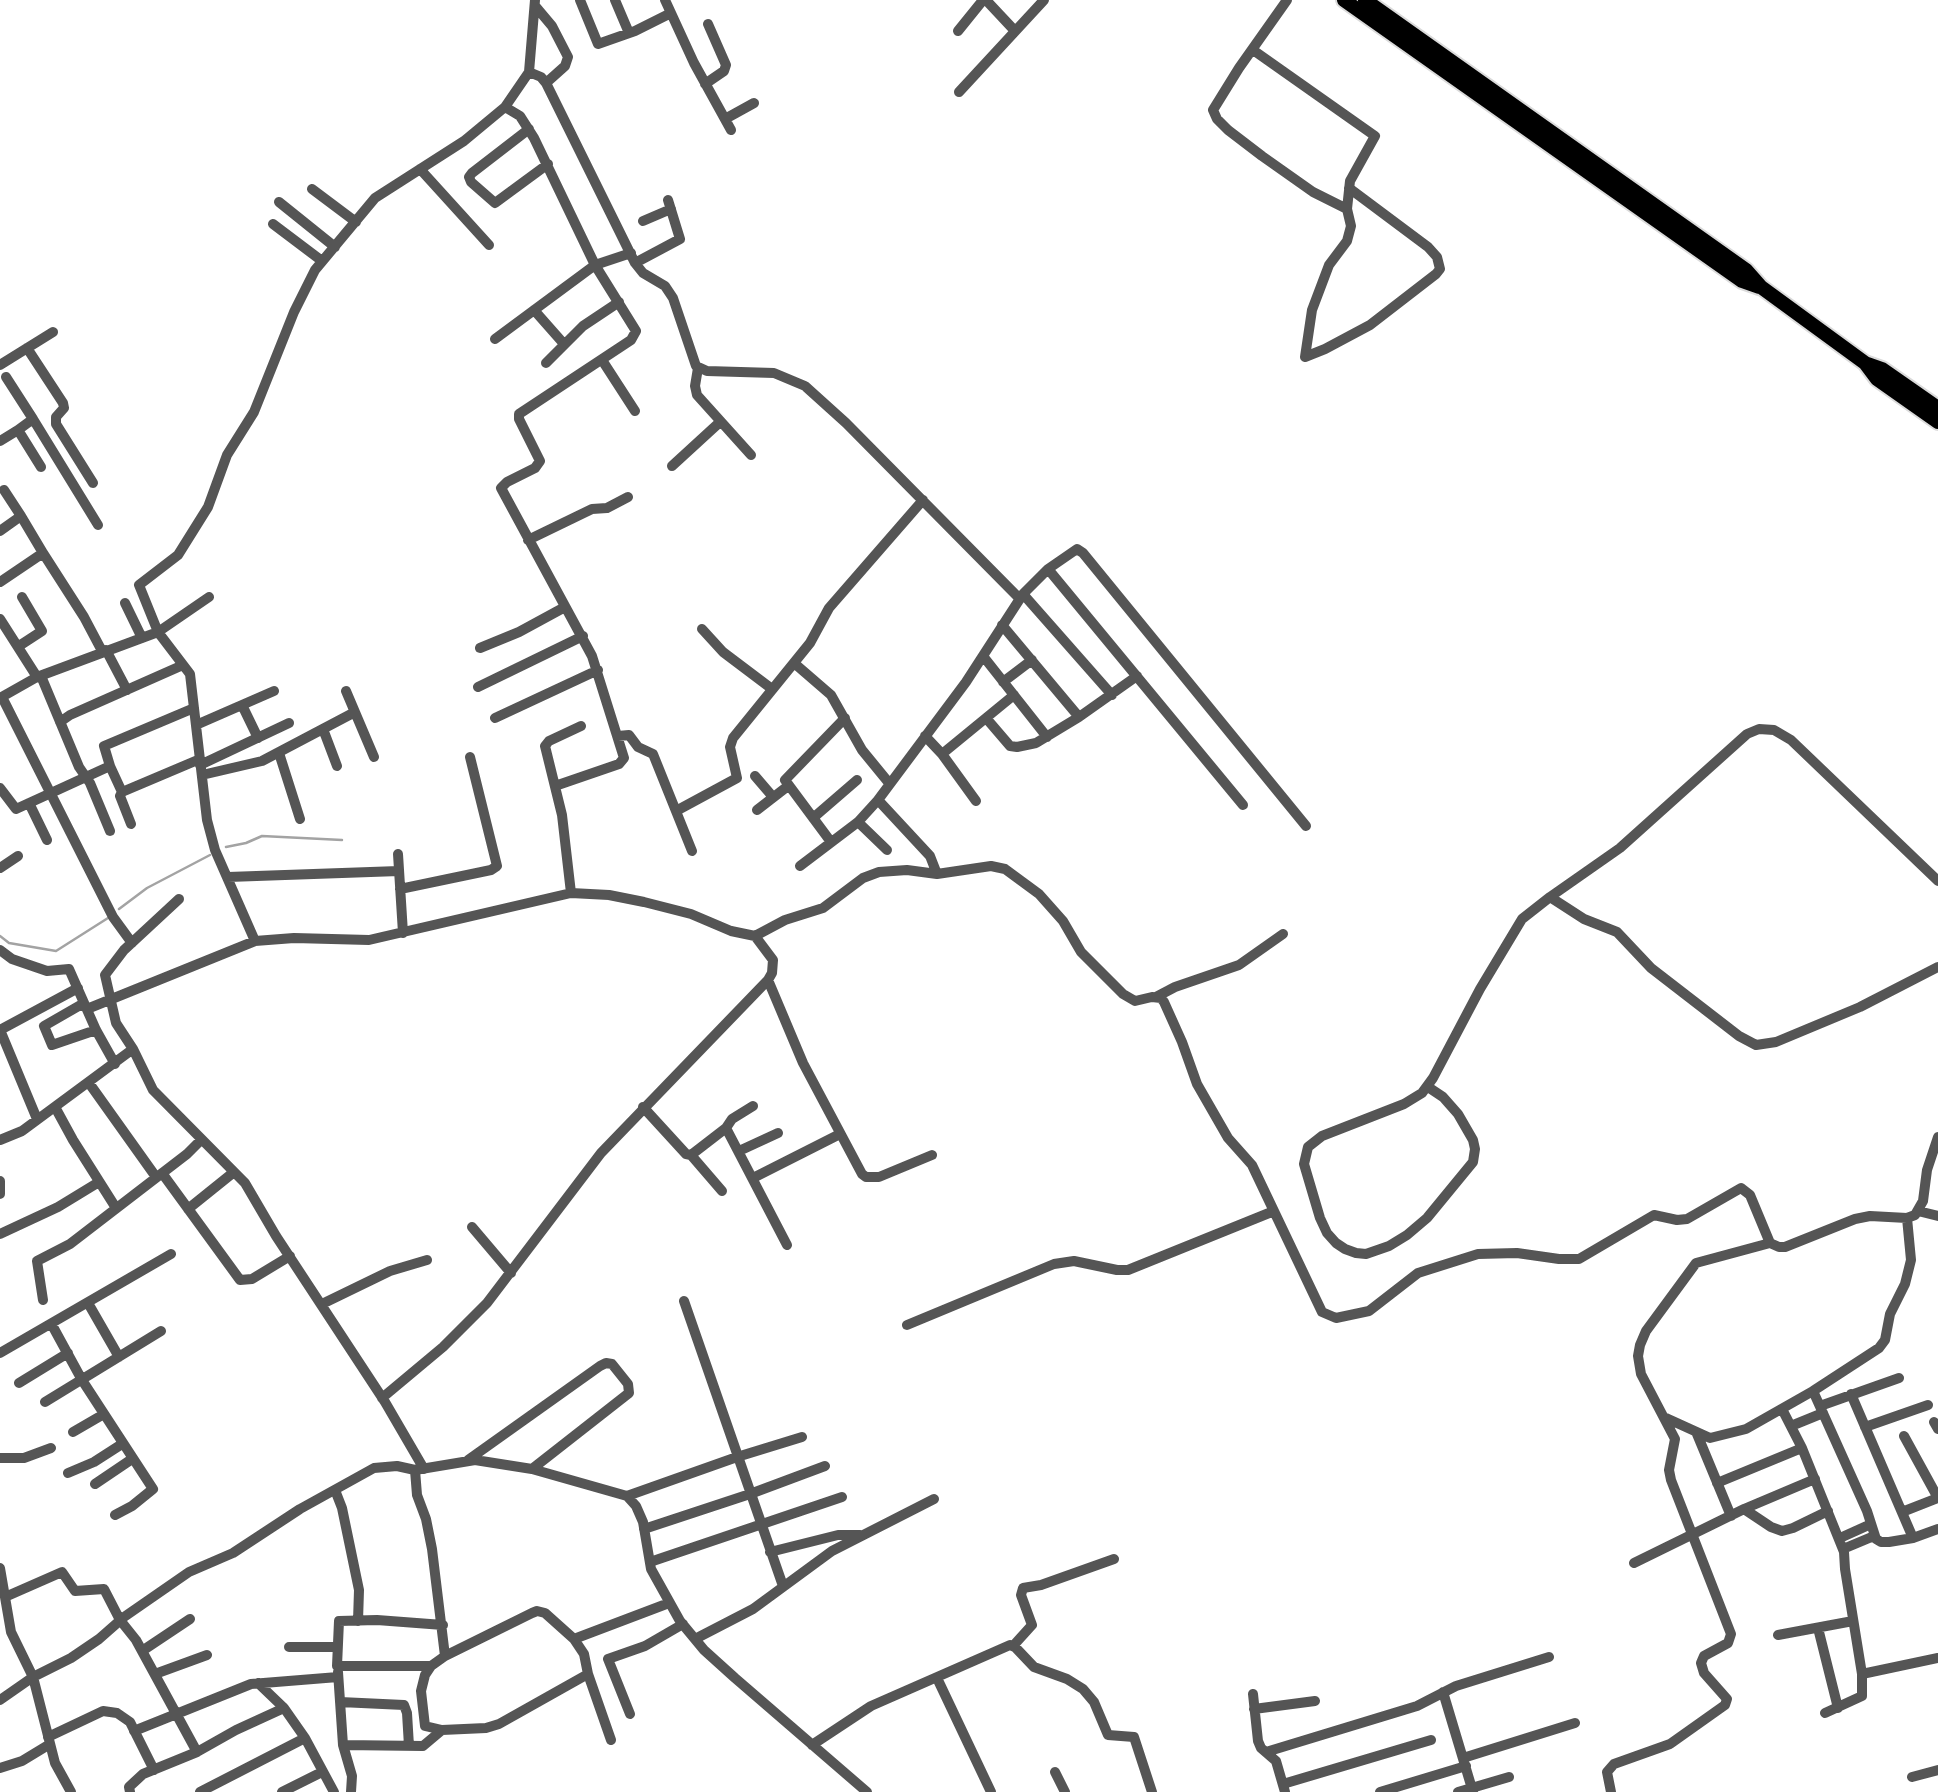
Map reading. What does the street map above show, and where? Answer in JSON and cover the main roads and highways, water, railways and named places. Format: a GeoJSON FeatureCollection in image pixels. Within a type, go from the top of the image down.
{"type":"FeatureCollection","features":[{"type":"Feature","properties":{"kind":"main road"},"geometry":{"type":"LineString","coordinates":[[1344,0],[1437,58],[1746,270],[1761,287],[1865,363],[1882,369],[1938,408]]}},
{"type":"Feature","properties":{"kind":"main road"},"geometry":{"type":"LineString","coordinates":[[1365,0],[1437,58]]}},
{"type":"Feature","properties":{"kind":"main road"},"geometry":{"type":"LineString","coordinates":[[1865,363],[1877,379],[1938,422]]}},
{"type":"Feature","properties":{"kind":"waterway"},"geometry":{"type":"LineString","coordinates":[[226,847],[262,836],[342,840]]}},
{"type":"Feature","properties":{"kind":"waterway"},"geometry":{"type":"LineString","coordinates":[[119,909],[147,888],[210,855]]}},
{"type":"Feature","properties":{"kind":"waterway"},"geometry":{"type":"LineString","coordinates":[[0,936],[9,943],[56,951],[108,918]]}}]}
